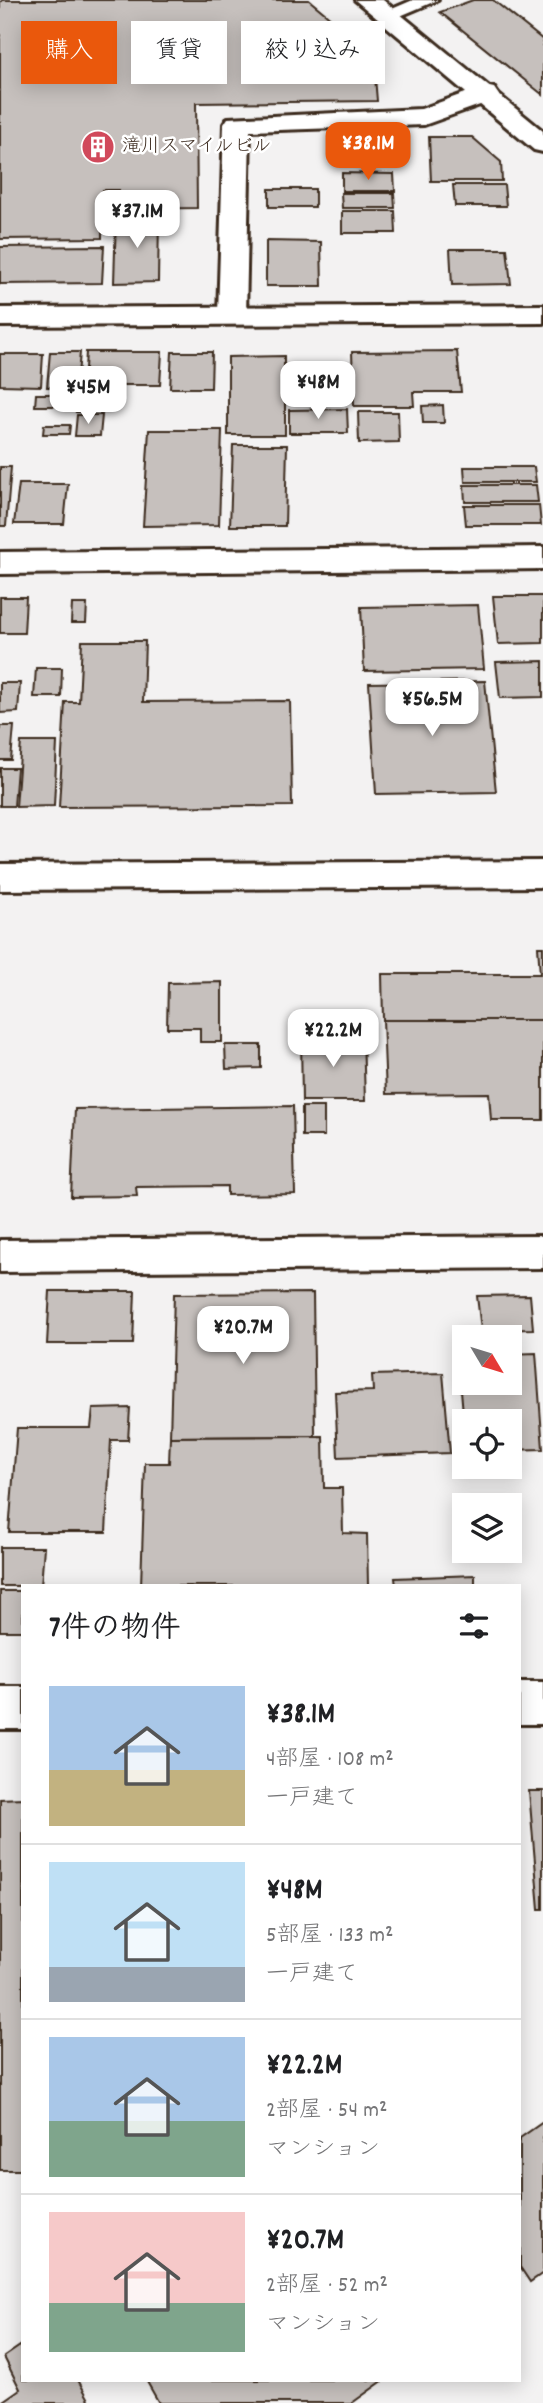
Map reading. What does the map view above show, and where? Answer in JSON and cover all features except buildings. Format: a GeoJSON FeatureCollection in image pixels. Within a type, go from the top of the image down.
{"type":"FeatureCollection","features":[{"type":"Feature","properties":{"kind":"street"},"geometry":{"type":"LineString","coordinates":[[377,8],[543,144]]}},
{"type":"Feature","properties":{"kind":"street"},"geometry":{"type":"LineString","coordinates":[[232,315],[237,124],[424,117],[485,94]]}},
{"type":"Feature","properties":{"kind":"street"},"geometry":{"type":"LineString","coordinates":[[0,317],[543,314]]}},
{"type":"Feature","properties":{"kind":"street"},"geometry":{"type":"LineString","coordinates":[[0,563],[543,558]]}},
{"type":"Feature","properties":{"kind":"street"},"geometry":{"type":"LineString","coordinates":[[0,877],[543,874]]}},
{"type":"Feature","properties":{"kind":"street"},"geometry":{"type":"LineString","coordinates":[[0,1256],[543,1252]]}},
{"type":"Feature","properties":{"kind":"street"},"geometry":{"type":"LineString","coordinates":[[521,1703],[543,1703]]}},
{"type":"Feature","properties":{"kind":"street"},"geometry":{"type":"LineString","coordinates":[[0,1708],[21,1708]]}},
{"type":"Feature","properties":{"kind":"lane"},"geometry":{"type":"LineString","coordinates":[[377,8],[429,0]]}},
{"type":"Feature","properties":{"kind":"place","name":"滝川スマイルビル"},"geometry":{"type":"Point","coordinates":[98,147]}}]}
